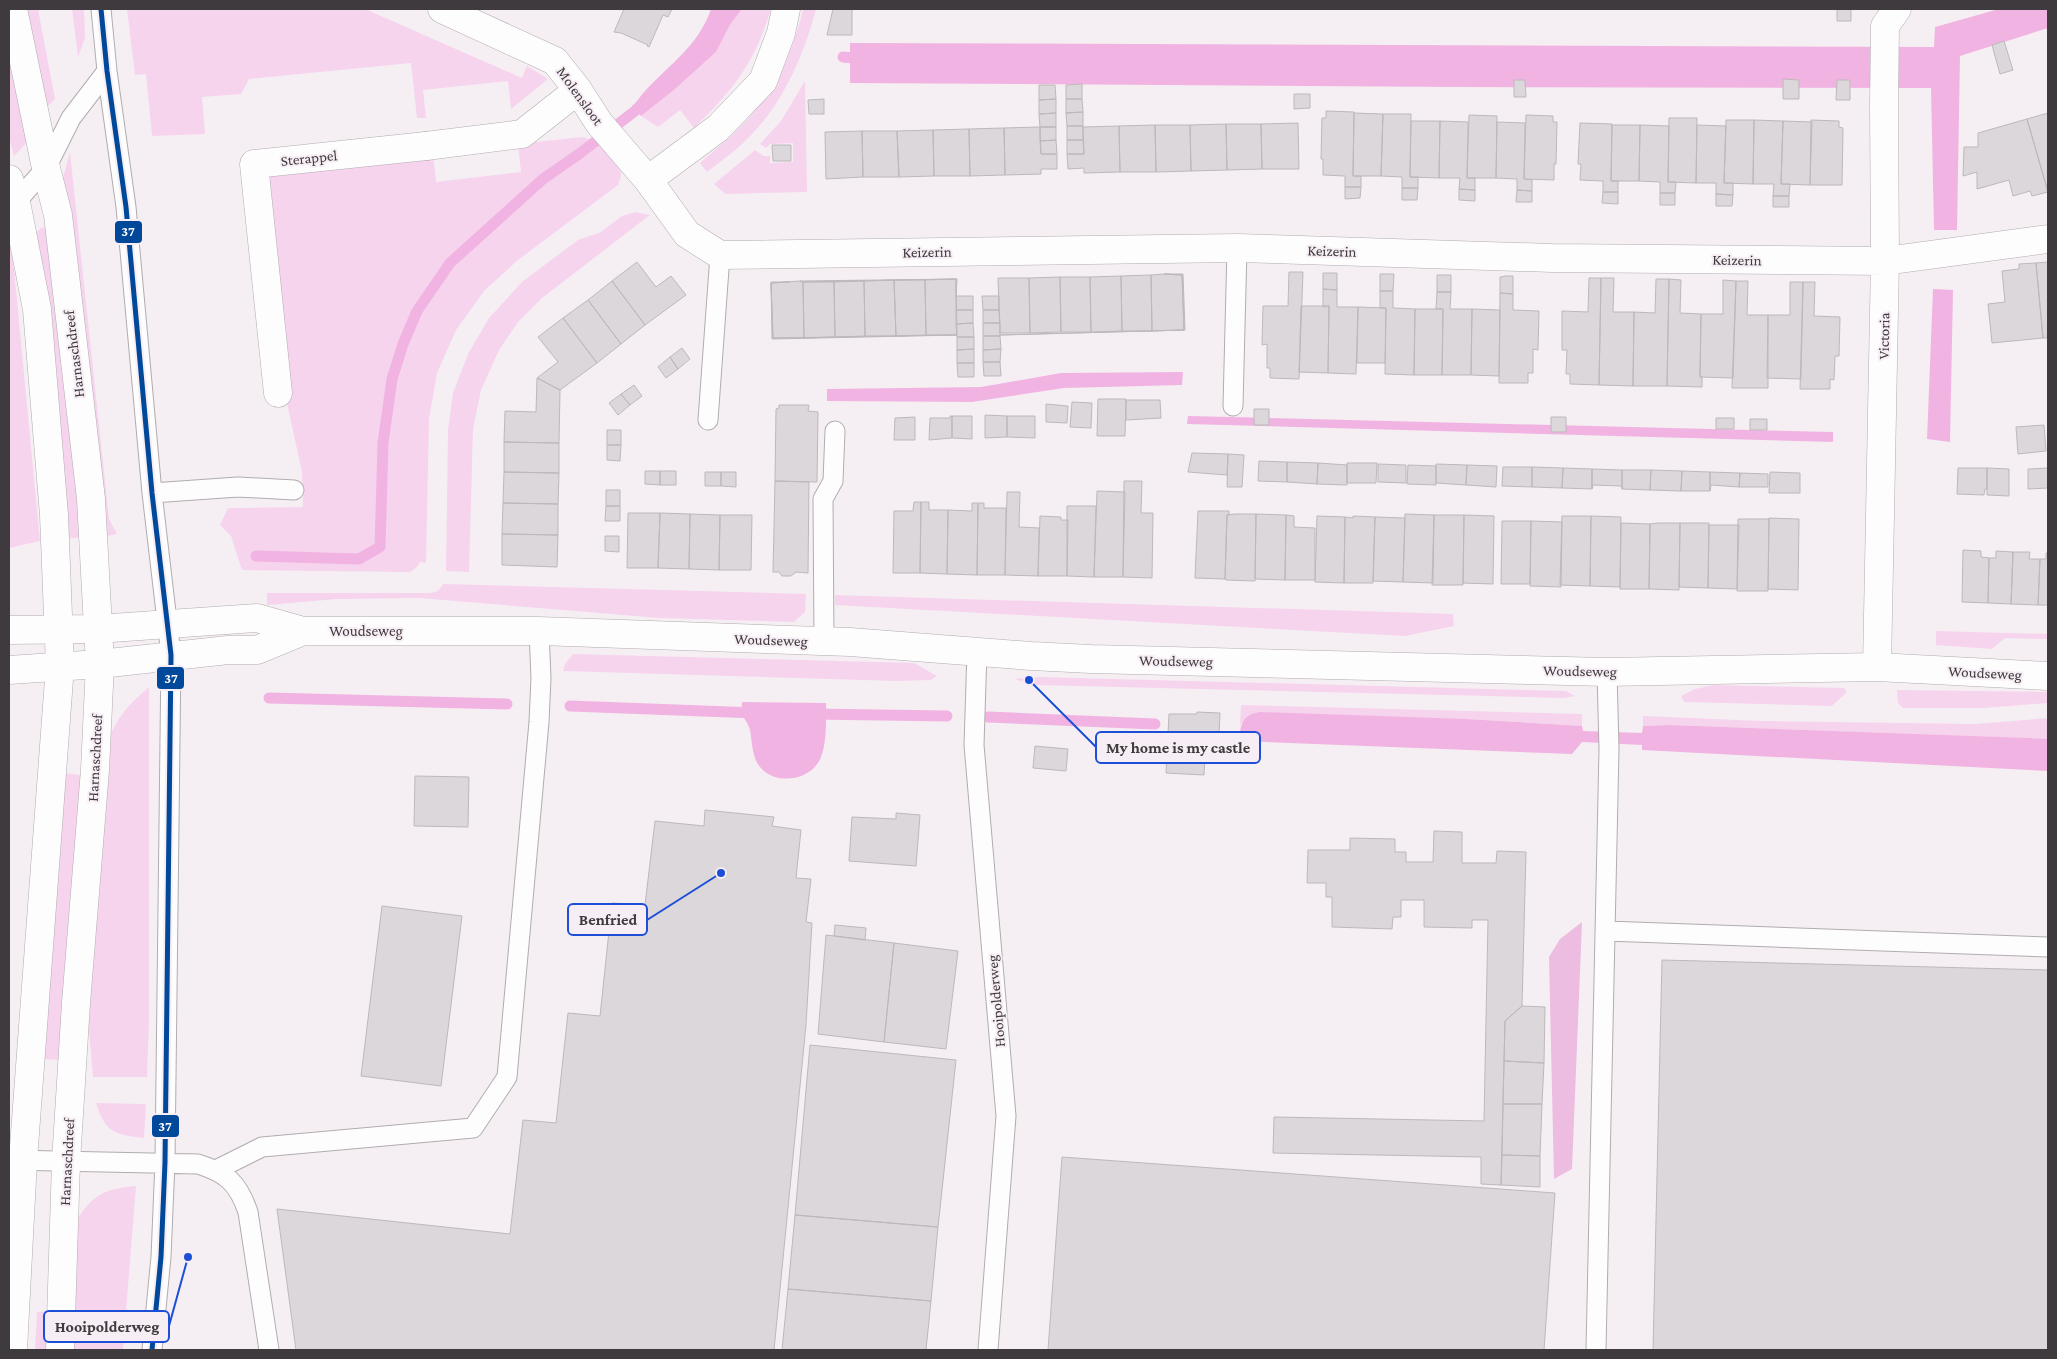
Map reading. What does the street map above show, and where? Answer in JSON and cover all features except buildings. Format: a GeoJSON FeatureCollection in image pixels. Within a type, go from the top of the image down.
{"type":"FeatureCollection","features":[{"type":"Feature","properties":{"kind":"street","name":"Harnaschdreef"},"geometry":{"type":"LineString","coordinates":[[13,9],[46,168],[58,215],[91,499],[100,664],[95,770],[76,1003],[66,1162],[60,1350]]}},
{"type":"Feature","properties":{"kind":"street","name":"Molensloot"},"geometry":{"type":"LineString","coordinates":[[442,9],[555,60],[578,90],[599,124],[648,180]]}},
{"type":"Feature","properties":{"kind":"street"},"geometry":{"type":"LineString","coordinates":[[720,255],[687,234],[648,180],[718,128],[763,81],[781,33],[786,9]]}},
{"type":"Feature","properties":{"kind":"street","name":"Victoria"},"geometry":{"type":"LineString","coordinates":[[1877,667],[1885,261],[1884,106],[1891,17]]}},
{"type":"Feature","properties":{"kind":"street","name":"Sterappel"},"geometry":{"type":"LineString","coordinates":[[278,394],[254,164],[522,134],[578,90]]}},
{"type":"Feature","properties":{"kind":"street","name":"Harnaschdreef"},"geometry":{"type":"LineString","coordinates":[[12,191],[37,309],[54,515],[60,666],[16,1160],[13,1350]]}},
{"type":"Feature","properties":{"kind":"street","name":"Keizerin"},"geometry":{"type":"LineString","coordinates":[[720,255],[1237,248],[1552,258],[1885,261],[2048,239]]}},
{"type":"Feature","properties":{"kind":"street","name":"Woudseweg"},"geometry":{"type":"LineString","coordinates":[[9,630],[97,629],[257,618],[303,631],[539,631],[824,642],[1091,659],[1607,672],[1877,667],[2048,676]]}},
{"type":"Feature","properties":{"kind":"street","name":"Woudseweg"},"geometry":{"type":"LineString","coordinates":[[9,670],[100,664],[228,650],[257,650],[303,631]]}},
{"type":"Feature","properties":{"kind":"lane"},"geometry":{"type":"LineString","coordinates":[[101,9],[107,71],[126,207],[152,493],[171,655],[165,1162],[161,1257],[152,1350]]}},
{"type":"Feature","properties":{"kind":"lane","name":"Harnaschdreef"},"geometry":{"type":"LineString","coordinates":[[12,191],[46,168],[71,118],[107,71]]}},
{"type":"Feature","properties":{"kind":"lane"},"geometry":{"type":"LineString","coordinates":[[1234,406],[1237,248]]}},
{"type":"Feature","properties":{"kind":"lane"},"geometry":{"type":"LineString","coordinates":[[708,420],[720,255]]}},
{"type":"Feature","properties":{"kind":"lane"},"geometry":{"type":"LineString","coordinates":[[824,642],[823,499],[833,481],[835,431]]}},
{"type":"Feature","properties":{"kind":"lane"},"geometry":{"type":"LineString","coordinates":[[152,493],[238,487],[294,490]]}},
{"type":"Feature","properties":{"kind":"lane"},"geometry":{"type":"LineString","coordinates":[[216,1170],[262,1147],[473,1128],[507,1077],[539,722],[539,631]]}},
{"type":"Feature","properties":{"kind":"lane","name":"Hooipolderweg"},"geometry":{"type":"LineString","coordinates":[[977,651],[974,745],[1006,1116],[988,1350]]}},
{"type":"Feature","properties":{"kind":"lane"},"geometry":{"type":"LineString","coordinates":[[1596,1350],[1609,749],[1607,672]]}},
{"type":"Feature","properties":{"kind":"lane"},"geometry":{"type":"LineString","coordinates":[[1606,931],[2048,947]]}},
{"type":"Feature","properties":{"kind":"lane"},"geometry":{"type":"LineString","coordinates":[[16,1160],[198,1164],[216,1170],[231,1180],[242,1195],[248,1212],[269,1350]]}},
{"type":"Feature","properties":{"kind":"shaded area"},"geometry":{"type":"Polygon","coordinates":[[[22,9],[38,9],[55,99],[48,106],[22,9]]]}},
{"type":"Feature","properties":{"kind":"shaded area"},"geometry":{"type":"Polygon","coordinates":[[[72,9],[84,9],[85,38],[78,57],[72,9]]]}},
{"type":"Feature","properties":{"kind":"shaded area"},"geometry":{"type":"Polygon","coordinates":[[[127,9],[365,9],[522,78],[527,66],[548,79],[511,109],[508,81],[423,90],[426,118],[417,118],[411,63],[249,79],[241,94],[202,97],[205,134],[152,136],[146,74],[135,75],[127,9]]]}},
{"type":"Feature","properties":{"kind":"shaded area"},"geometry":{"type":"Polygon","coordinates":[[[711,9],[742,9],[730,25],[716,52],[674,90],[641,116],[632,106],[691,44],[706,22],[711,9]]]}},
{"type":"Feature","properties":{"kind":"shaded area"},"geometry":{"type":"Polygon","coordinates":[[[742,9],[771,9],[758,45],[750,60],[732,87],[708,114],[694,128],[680,110],[658,127],[641,116],[674,90],[716,52],[730,25],[742,9]]]}},
{"type":"Feature","properties":{"kind":"shaded area"},"geometry":{"type":"Polygon","coordinates":[[[803,9],[816,9],[797,65],[778,100],[755,131],[737,149],[707,172],[700,163],[752,115],[772,87],[794,42],[803,9]]]}},
{"type":"Feature","properties":{"kind":"shaded area"},"geometry":{"type":"Polygon","coordinates":[[[1999,9],[2048,9],[2048,28],[1960,56],[1957,230],[1934,230],[1931,88],[850,83],[850,43],[1934,47],[1935,27],[1999,9]]]}},
{"type":"Feature","properties":{"kind":"shaded area"},"geometry":{"type":"Polygon","coordinates":[[[9,58],[29,140],[14,156],[9,137],[9,58]]]}},
{"type":"Feature","properties":{"kind":"shaded area"},"geometry":{"type":"Polygon","coordinates":[[[805,81],[807,192],[725,194],[714,184],[755,150],[764,156],[770,156],[770,163],[793,162],[793,143],[770,144],[766,148],[760,144],[781,121],[805,81]]]}},
{"type":"Feature","properties":{"kind":"shaded area"},"geometry":{"type":"Polygon","coordinates":[[[582,137],[601,146],[617,162],[621,174],[618,185],[518,260],[485,290],[456,330],[437,373],[429,419],[426,563],[420,562],[410,572],[242,570],[231,536],[220,525],[228,508],[303,507],[302,472],[286,399],[264,172],[433,153],[436,182],[521,172],[518,144],[582,137]]]}},
{"type":"Feature","properties":{"kind":"shaded area"},"geometry":{"type":"Polygon","coordinates":[[[70,152],[109,519],[117,534],[107,536],[86,401],[62,181],[70,152]]]}},
{"type":"Feature","properties":{"kind":"shaded area"},"geometry":{"type":"Polygon","coordinates":[[[636,212],[650,215],[542,298],[518,322],[499,350],[481,390],[473,429],[469,572],[446,571],[448,430],[453,393],[468,354],[489,318],[523,281],[578,240],[601,232],[622,216],[636,212]]]}},
{"type":"Feature","properties":{"kind":"shaded area"},"geometry":{"type":"Polygon","coordinates":[[[46,227],[81,537],[65,539],[35,234],[41,228],[46,227]]]}},
{"type":"Feature","properties":{"kind":"shaded area"},"geometry":{"type":"Polygon","coordinates":[[[9,235],[14,269],[40,541],[9,548],[9,235]]]}},
{"type":"Feature","properties":{"kind":"shaded area"},"geometry":{"type":"Polygon","coordinates":[[[1933,289],[1953,290],[1950,442],[1927,439],[1933,289]]]}},
{"type":"Feature","properties":{"kind":"shaded area"},"geometry":{"type":"Polygon","coordinates":[[[1183,372],[1182,385],[1064,388],[972,402],[827,401],[827,389],[981,387],[1061,373],[1183,372]]]}},
{"type":"Feature","properties":{"kind":"shaded area"},"geometry":{"type":"Polygon","coordinates":[[[1188,416],[1833,432],[1833,442],[1187,424],[1188,416]]]}},
{"type":"Feature","properties":{"kind":"shaded area"},"geometry":{"type":"Polygon","coordinates":[[[443,584],[806,594],[805,612],[794,622],[659,618],[419,598],[337,599],[267,605],[267,593],[431,593],[438,591],[443,584]]]}},
{"type":"Feature","properties":{"kind":"shaded area"},"geometry":{"type":"Polygon","coordinates":[[[835,595],[1453,614],[1454,626],[1405,636],[835,605],[835,595]]]}},
{"type":"Feature","properties":{"kind":"shaded area"},"geometry":{"type":"Polygon","coordinates":[[[1936,631],[2048,634],[2048,639],[2005,638],[1992,649],[1936,645],[1936,631]]]}},
{"type":"Feature","properties":{"kind":"shaded area"},"geometry":{"type":"Polygon","coordinates":[[[573,654],[914,663],[937,676],[931,680],[896,681],[563,671],[565,664],[573,654]]]}},
{"type":"Feature","properties":{"kind":"shaded area"},"geometry":{"type":"Polygon","coordinates":[[[1040,677],[1566,691],[1575,696],[1564,698],[1035,685],[1014,679],[1040,677]]]}},
{"type":"Feature","properties":{"kind":"shaded area"},"geometry":{"type":"Polygon","coordinates":[[[1714,685],[1844,688],[1847,692],[1832,706],[1684,702],[1681,696],[1695,689],[1714,685]]]}},
{"type":"Feature","properties":{"kind":"shaded area"},"geometry":{"type":"Polygon","coordinates":[[[149,687],[149,1020],[147,1077],[93,1077],[86,996],[106,746],[114,727],[123,713],[149,687]]]}},
{"type":"Feature","properties":{"kind":"shaded area"},"geometry":{"type":"Polygon","coordinates":[[[1897,690],[2048,692],[2048,703],[1985,708],[1903,708],[1898,703],[1897,690]]]}},
{"type":"Feature","properties":{"kind":"shaded area"},"geometry":{"type":"Polygon","coordinates":[[[742,702],[826,703],[824,745],[821,757],[816,765],[802,776],[793,778],[784,779],[767,773],[755,759],[750,730],[742,712],[742,702]]]}},
{"type":"Feature","properties":{"kind":"shaded area"},"geometry":{"type":"Polygon","coordinates":[[[1241,705],[1582,714],[1582,726],[1467,719],[1246,717],[1240,725],[1241,705]]]}},
{"type":"Feature","properties":{"kind":"shaded area"},"geometry":{"type":"Polygon","coordinates":[[[1260,712],[1467,719],[1582,726],[1583,731],[1642,733],[1643,726],[1670,725],[2048,739],[2048,771],[1642,750],[1642,745],[1582,742],[1572,754],[1239,741],[1243,721],[1249,715],[1260,712]]]}},
{"type":"Feature","properties":{"kind":"shaded area"},"geometry":{"type":"Polygon","coordinates":[[[1643,716],[1762,721],[1976,724],[2048,718],[2048,739],[1670,725],[1643,726],[1643,716]]]}},
{"type":"Feature","properties":{"kind":"shaded area"},"geometry":{"type":"Polygon","coordinates":[[[63,773],[81,775],[61,1060],[42,1059],[63,773]]]}},
{"type":"Feature","properties":{"kind":"shaded area"},"geometry":{"type":"Polygon","coordinates":[[[1582,922],[1572,1169],[1554,1179],[1549,957],[1560,939],[1582,922]]]}},
{"type":"Feature","properties":{"kind":"shaded area"},"geometry":{"type":"Polygon","coordinates":[[[96,1103],[146,1104],[144,1138],[119,1134],[113,1131],[103,1121],[96,1103]]]}},
{"type":"Feature","properties":{"kind":"shaded area"},"geometry":{"type":"Polygon","coordinates":[[[136,1186],[123,1349],[71,1350],[74,1225],[86,1207],[99,1195],[115,1189],[136,1186]]]}},
{"type":"Feature","properties":{"kind":"shaded area"},"geometry":{"type":"Polygon","coordinates":[[[49,1311],[49,1350],[35,1350],[37,1312],[49,1311]]]}},
{"type":"Feature","properties":{"kind":"waterway"},"geometry":{"type":"LineString","coordinates":[[843,57],[865,59]]}},
{"type":"Feature","properties":{"kind":"waterway"},"geometry":{"type":"LineString","coordinates":[[256,556],[359,559],[380,547],[383,443],[392,379],[403,344],[417,311],[450,263],[543,179],[648,101]]}},
{"type":"Feature","properties":{"kind":"waterway"},"geometry":{"type":"LineString","coordinates":[[269,698],[507,704]]}},
{"type":"Feature","properties":{"kind":"waterway"},"geometry":{"type":"LineString","coordinates":[[570,706],[756,713]]}},
{"type":"Feature","properties":{"kind":"waterway"},"geometry":{"type":"LineString","coordinates":[[812,714],[947,716]]}},
{"type":"Feature","properties":{"kind":"waterway"},"geometry":{"type":"LineString","coordinates":[[988,717],[1155,724]]}},
{"type":"Feature","properties":{"kind":"transit line","name":"37"},"geometry":{"type":"LineString","coordinates":[[101,9],[107,71],[126,207],[152,493],[171,655],[165,1162],[161,1257],[152,1350]]}},
{"type":"Feature","properties":{"kind":"place","name":"My home is my castle"},"geometry":{"type":"Point","coordinates":[1029,680]}},
{"type":"Feature","properties":{"kind":"place","name":"Benfried"},"geometry":{"type":"Point","coordinates":[721,873]}},
{"type":"Feature","properties":{"kind":"place","name":"Hooipolderweg"},"geometry":{"type":"Point","coordinates":[188,1257]}}]}
